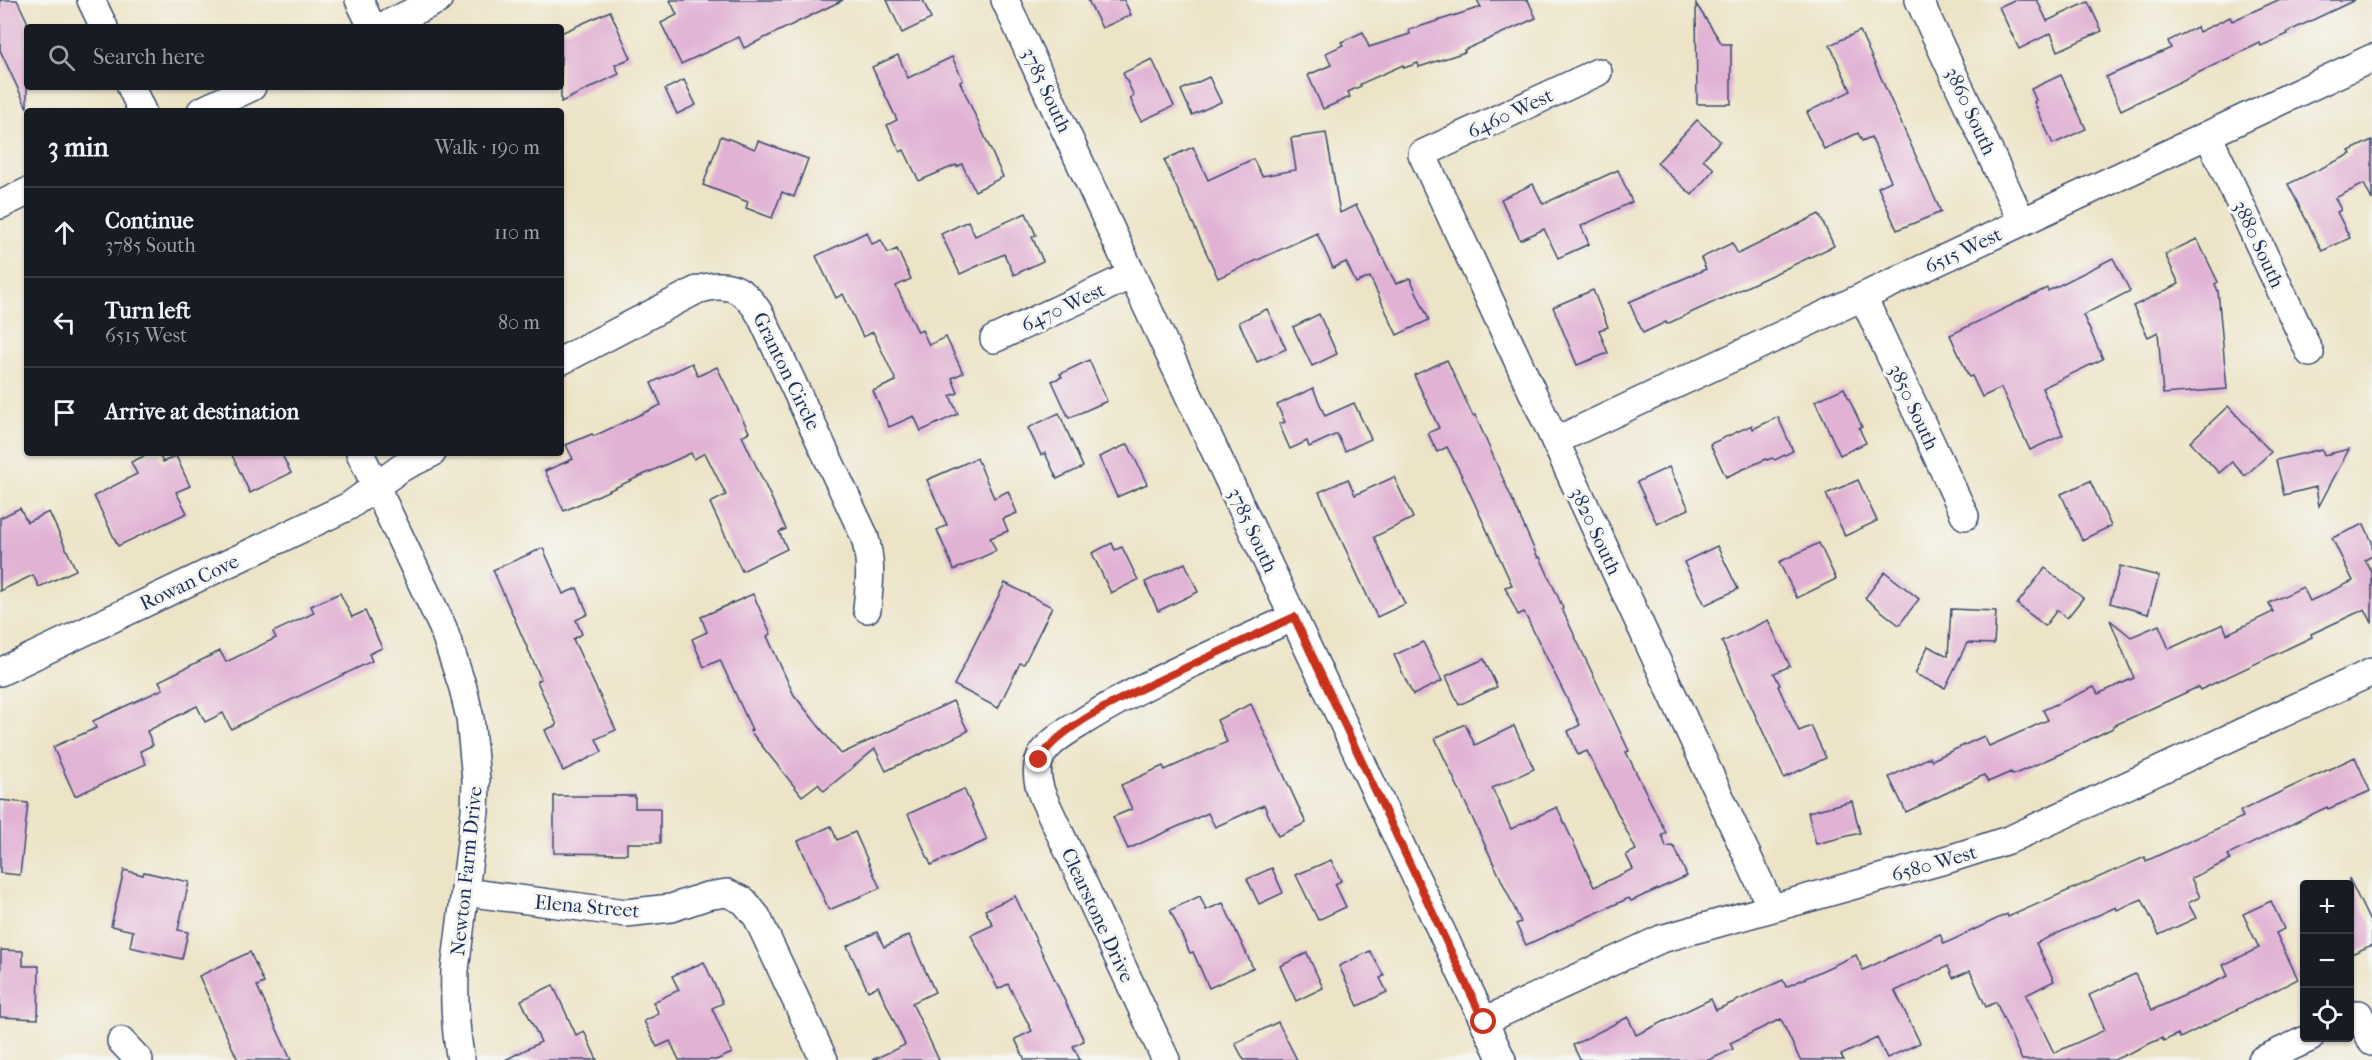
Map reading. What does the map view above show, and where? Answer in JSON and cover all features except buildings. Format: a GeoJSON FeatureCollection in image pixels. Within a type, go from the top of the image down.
{"type":"FeatureCollection","features":[{"type":"Feature","properties":{"kind":"street"},"geometry":{"type":"LineString","coordinates":[[91,0],[103,24]]}},
{"type":"Feature","properties":{"kind":"street"},"geometry":{"type":"LineString","coordinates":[[359,0],[371,24]]}},
{"type":"Feature","properties":{"kind":"street"},"geometry":{"type":"LineString","coordinates":[[387,24],[438,0]]}},
{"type":"Feature","properties":{"kind":"street","name":"3785 South"},"geometry":{"type":"LineString","coordinates":[[1005,0],[1502,1060]]}},
{"type":"Feature","properties":{"kind":"street","name":"3860 South"},"geometry":{"type":"LineString","coordinates":[[1919,0],[2022,222]]}},
{"type":"Feature","properties":{"kind":"street","name":"6515 West"},"geometry":{"type":"LineString","coordinates":[[1555,441],[2372,58]]}},
{"type":"Feature","properties":{"kind":"street","name":"6460 West"},"geometry":{"type":"LineString","coordinates":[[1422,154],[1598,72]]}},
{"type":"Feature","properties":{"kind":"street"},"geometry":{"type":"LineString","coordinates":[[132,90],[141,108]]}},
{"type":"Feature","properties":{"kind":"street"},"geometry":{"type":"LineString","coordinates":[[207,108],[246,90]]}},
{"type":"Feature","properties":{"kind":"street","name":"3880 South"},"geometry":{"type":"LineString","coordinates":[[2208,135],[2310,353]]}},
{"type":"Feature","properties":{"kind":"street","name":"3820 South"},"geometry":{"type":"LineString","coordinates":[[1422,154],[1771,907]]}},
{"type":"Feature","properties":{"kind":"street"},"geometry":{"type":"LineString","coordinates":[[0,205],[24,193]]}},
{"type":"Feature","properties":{"kind":"street","name":"6470 West"},"geometry":{"type":"LineString","coordinates":[[994,339],[1132,275]]}},
{"type":"Feature","properties":{"kind":"street","name":"Granton Circle"},"geometry":{"type":"LineString","coordinates":[[564,359],[697,290],[721,285],[732,287],[744,294],[754,303],[761,316],[864,535],[870,552],[871,568],[867,609]]}},
{"type":"Feature","properties":{"kind":"street","name":"3850 South"},"geometry":{"type":"LineString","coordinates":[[1863,297],[1965,516]]}},
{"type":"Feature","properties":{"kind":"street","name":"Newton Farm Drive"},"geometry":{"type":"LineString","coordinates":[[361,456],[442,628],[454,657],[467,708],[476,780],[475,811],[455,970],[455,1023],[461,1060]]}},
{"type":"Feature","properties":{"kind":"street"},"geometry":{"type":"LineString","coordinates":[[376,486],[401,468],[426,456]]}},
{"type":"Feature","properties":{"kind":"street","name":"Rowan Cove"},"geometry":{"type":"LineString","coordinates":[[0,672],[349,506],[376,486]]}},
{"type":"Feature","properties":{"kind":"street","name":"Clearstone Drive"},"geometry":{"type":"LineString","coordinates":[[1166,1060],[1043,796],[1037,778],[1039,760],[1050,745],[1094,715],[1146,687],[1294,617]]}},
{"type":"Feature","properties":{"kind":"street","name":"6580 West"},"geometry":{"type":"LineString","coordinates":[[1484,1022],[1652,943],[1771,907],[1952,858],[2010,839],[2372,672]]}},
{"type":"Feature","properties":{"kind":"street","name":"Elena Street"},"geometry":{"type":"LineString","coordinates":[[465,892],[626,913],[670,908],[717,894],[736,896],[744,901],[757,917],[824,1060]]}},
{"type":"Feature","properties":{"kind":"street"},"geometry":{"type":"LineString","coordinates":[[2360,1014],[2372,1042]]}},
{"type":"Feature","properties":{"kind":"street"},"geometry":{"type":"LineString","coordinates":[[2262,1060],[2301,1042]]}},
{"type":"Feature","properties":{"kind":"route"},"geometry":{"type":"LineString","coordinates":[[1039,760],[1050,745],[1068,731],[1119,700],[1294,617],[1484,1022]]}}]}
